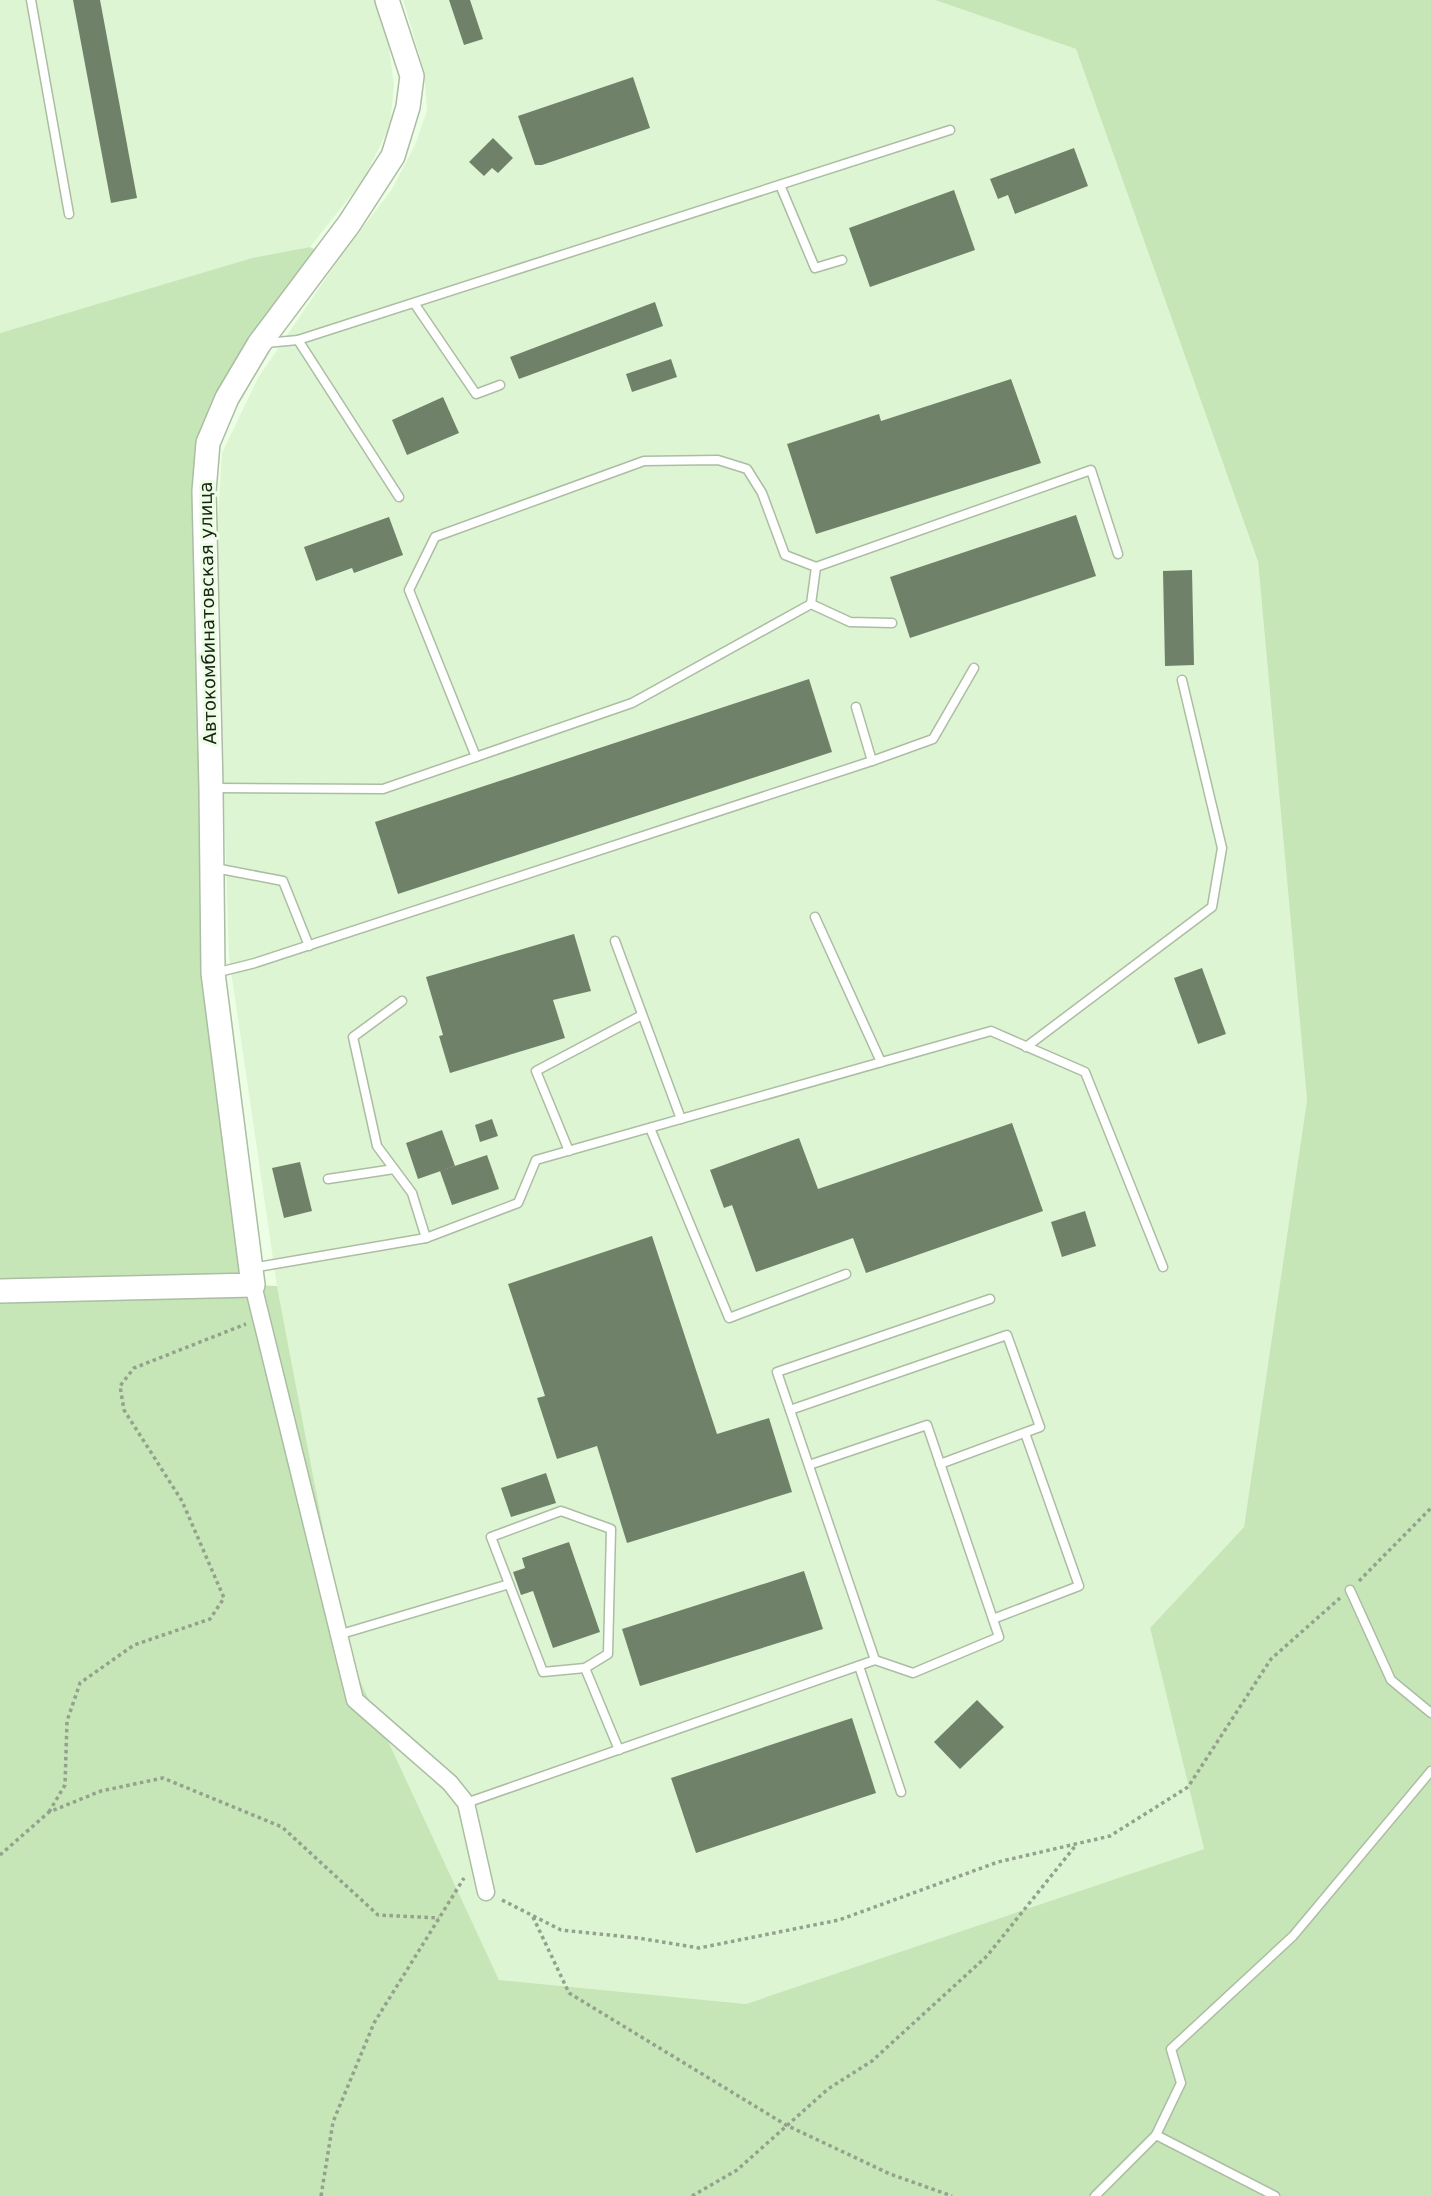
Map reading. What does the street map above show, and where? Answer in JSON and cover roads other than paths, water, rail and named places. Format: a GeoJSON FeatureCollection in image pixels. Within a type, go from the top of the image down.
{"type":"FeatureCollection","features":[{"type":"Feature","properties":{"kind":"street","name":"Автокомбинатовская улица"},"geometry":{"type":"LineString","coordinates":[[252,1277],[213,973],[204,491],[208,443],[227,398],[259,344],[349,224],[393,156],[408,107],[412,76],[387,0]]}},
{"type":"Feature","properties":{"kind":"street"},"geometry":{"type":"LineString","coordinates":[[0,1291],[252,1277],[355,1700],[450,1783],[466,1803],[486,1892]]}},
{"type":"Feature","properties":{"kind":"lane"},"geometry":{"type":"LineString","coordinates":[[31,0],[69,214]]}},
{"type":"Feature","properties":{"kind":"lane"},"geometry":{"type":"LineString","coordinates":[[259,344],[298,340],[950,130]]}},
{"type":"Feature","properties":{"kind":"lane"},"geometry":{"type":"LineString","coordinates":[[780,185],[815,268],[842,260]]}},
{"type":"Feature","properties":{"kind":"lane"},"geometry":{"type":"LineString","coordinates":[[414,303],[476,394],[500,385]]}},
{"type":"Feature","properties":{"kind":"lane"},"geometry":{"type":"LineString","coordinates":[[298,340],[399,497]]}},
{"type":"Feature","properties":{"kind":"lane"},"geometry":{"type":"LineString","coordinates":[[476,757],[409,590],[435,537],[644,461],[718,460],[747,470],[762,493],[785,555],[816,567],[1091,470],[1118,554]]}},
{"type":"Feature","properties":{"kind":"lane"},"geometry":{"type":"LineString","coordinates":[[811,604],[816,567]]}},
{"type":"Feature","properties":{"kind":"lane"},"geometry":{"type":"LineString","coordinates":[[211,788],[383,789],[632,703],[811,604]]}},
{"type":"Feature","properties":{"kind":"lane"},"geometry":{"type":"LineString","coordinates":[[811,604],[850,622],[892,623]]}},
{"type":"Feature","properties":{"kind":"lane"},"geometry":{"type":"LineString","coordinates":[[213,973],[256,964],[933,739],[974,668]]}},
{"type":"Feature","properties":{"kind":"lane"},"geometry":{"type":"LineString","coordinates":[[1026,1047],[1212,907],[1222,848],[1182,680]]}},
{"type":"Feature","properties":{"kind":"lane"},"geometry":{"type":"LineString","coordinates":[[856,707],[872,761]]}},
{"type":"Feature","properties":{"kind":"lane"},"geometry":{"type":"LineString","coordinates":[[212,868],[283,881],[309,946]]}},
{"type":"Feature","properties":{"kind":"lane"},"geometry":{"type":"LineString","coordinates":[[815,917],[881,1062]]}},
{"type":"Feature","properties":{"kind":"lane"},"geometry":{"type":"LineString","coordinates":[[615,941],[681,1119]]}},
{"type":"Feature","properties":{"kind":"lane"},"geometry":{"type":"LineString","coordinates":[[402,1001],[353,1038],[377,1146],[412,1194],[426,1238]]}},
{"type":"Feature","properties":{"kind":"lane"},"geometry":{"type":"LineString","coordinates":[[569,1151],[536,1070],[642,1015]]}},
{"type":"Feature","properties":{"kind":"lane"},"geometry":{"type":"LineString","coordinates":[[252,1277],[426,1238],[518,1203],[536,1160],[991,1031],[1085,1072],[1163,1268]]}},
{"type":"Feature","properties":{"kind":"lane"},"geometry":{"type":"LineString","coordinates":[[650,1128],[729,1318],[846,1274]]}},
{"type":"Feature","properties":{"kind":"lane"},"geometry":{"type":"LineString","coordinates":[[328,1180],[394,1169]]}},
{"type":"Feature","properties":{"kind":"lane"},"geometry":{"type":"LineString","coordinates":[[875,1660],[777,1372],[990,1299]]}},
{"type":"Feature","properties":{"kind":"lane"},"geometry":{"type":"LineString","coordinates":[[790,1410],[1007,1335],[1040,1427],[940,1464]]}},
{"type":"Feature","properties":{"kind":"lane"},"geometry":{"type":"LineString","coordinates":[[466,1803],[875,1660],[913,1673],[999,1637],[926,1425],[809,1465]]}},
{"type":"Feature","properties":{"kind":"lane"},"geometry":{"type":"LineString","coordinates":[[993,1619],[1079,1586],[1025,1433]]}},
{"type":"Feature","properties":{"kind":"lane"},"geometry":{"type":"LineString","coordinates":[[561,1511],[611,1529],[608,1654],[585,1668],[543,1672],[509,1584],[491,1537],[561,1511]]}},
{"type":"Feature","properties":{"kind":"lane"},"geometry":{"type":"LineString","coordinates":[[338,1635],[509,1584]]}},
{"type":"Feature","properties":{"kind":"lane"},"geometry":{"type":"LineString","coordinates":[[1350,1590],[1391,1680],[1431,1713]]}},
{"type":"Feature","properties":{"kind":"lane"},"geometry":{"type":"LineString","coordinates":[[859,1666],[901,1791]]}},
{"type":"Feature","properties":{"kind":"lane"},"geometry":{"type":"LineString","coordinates":[[585,1668],[619,1750]]}},
{"type":"Feature","properties":{"kind":"lane"},"geometry":{"type":"LineString","coordinates":[[1095,2196],[1156,2134],[1181,2083],[1171,2049],[1293,1936],[1431,1771]]}},
{"type":"Feature","properties":{"kind":"lane"},"geometry":{"type":"LineString","coordinates":[[1156,2134],[1275,2196]]}}]}
